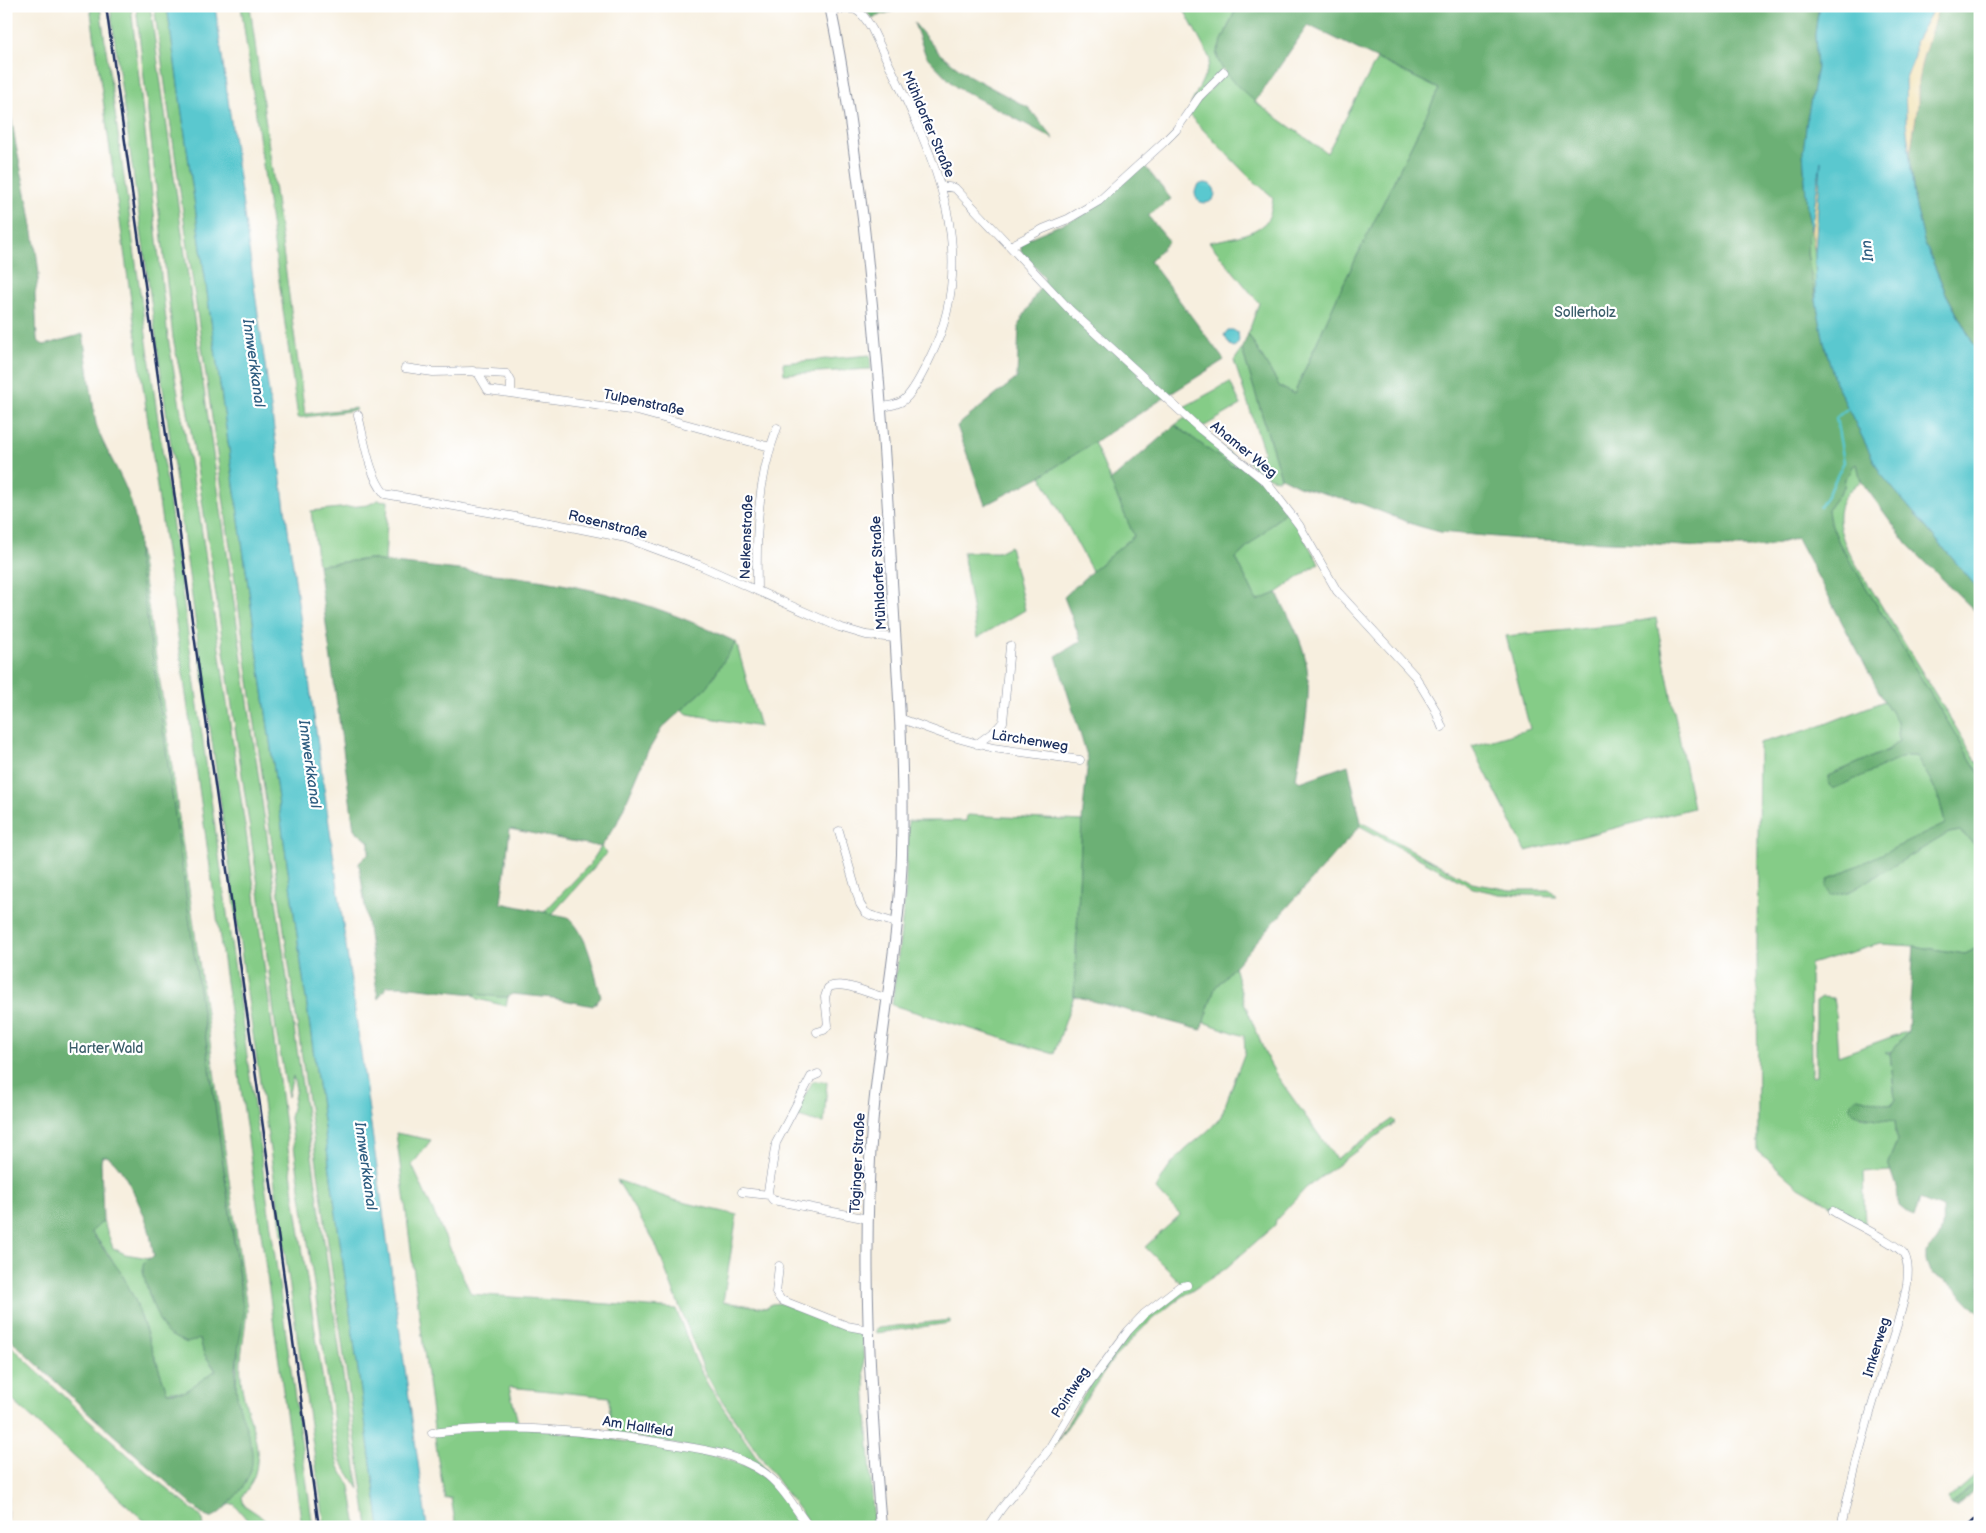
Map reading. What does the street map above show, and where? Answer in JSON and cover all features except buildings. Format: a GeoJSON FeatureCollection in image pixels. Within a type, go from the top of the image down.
{"type":"FeatureCollection","features":[{"type":"Feature","properties":{"kind":"street","name":"Mühldorfer Straße"},"geometry":{"type":"LineString","coordinates":[[882,408],[900,403],[906,398],[926,367],[947,318],[951,293],[952,236],[941,186],[929,152],[897,81],[863,14],[854,9],[831,8],[848,104],[876,335],[896,638],[900,736]]}},
{"type":"Feature","properties":{"kind":"street"},"geometry":{"type":"LineString","coordinates":[[1010,246],[1035,232],[1068,219],[1099,201],[1176,130],[1199,97],[1224,72]]}},
{"type":"Feature","properties":{"kind":"street","name":"Ahamer Weg"},"geometry":{"type":"LineString","coordinates":[[941,186],[955,188],[1070,310],[1201,430],[1254,470],[1275,492],[1299,525],[1337,591],[1415,676],[1435,709],[1442,727]]}},
{"type":"Feature","properties":{"kind":"street"},"geometry":{"type":"LineString","coordinates":[[404,368],[433,372],[507,374],[511,381],[511,393]]}},
{"type":"Feature","properties":{"kind":"street","name":"Tulpenstraße"},"geometry":{"type":"LineString","coordinates":[[476,372],[488,390],[637,412],[770,447]]}},
{"type":"Feature","properties":{"kind":"street","name":"Rosenstraße"},"geometry":{"type":"LineString","coordinates":[[358,415],[374,476],[384,494],[613,535],[662,551],[757,590],[839,627],[866,635],[896,638]]}},
{"type":"Feature","properties":{"kind":"street","name":"Nelkenstraße"},"geometry":{"type":"LineString","coordinates":[[757,590],[757,516],[760,486],[777,428]]}},
{"type":"Feature","properties":{"kind":"street","name":"Lärchenweg"},"geometry":{"type":"LineString","coordinates":[[976,744],[996,730],[1003,722],[1010,646]]}},
{"type":"Feature","properties":{"kind":"street","name":"Lärchenweg"},"geometry":{"type":"LineString","coordinates":[[899,718],[976,744],[1080,760]]}},
{"type":"Feature","properties":{"kind":"street","name":"Töginger Straße"},"geometry":{"type":"LineString","coordinates":[[881,1527],[871,1393],[868,1219],[872,1124],[896,923],[902,854],[900,736]]}},
{"type":"Feature","properties":{"kind":"street"},"geometry":{"type":"LineString","coordinates":[[839,831],[860,904],[865,912],[896,923]]}},
{"type":"Feature","properties":{"kind":"street"},"geometry":{"type":"LineString","coordinates":[[817,1032],[824,1030],[828,1025],[825,997],[826,991],[832,985],[840,984],[887,998]]}},
{"type":"Feature","properties":{"kind":"street"},"geometry":{"type":"LineString","coordinates":[[769,1196],[768,1191],[776,1143],[811,1077],[818,1074]]}},
{"type":"Feature","properties":{"kind":"street"},"geometry":{"type":"LineString","coordinates":[[742,1192],[769,1196],[773,1200],[868,1219]]}},
{"type":"Feature","properties":{"kind":"street","name":"Imkerweg"},"geometry":{"type":"LineString","coordinates":[[1833,1211],[1893,1244],[1903,1252],[1908,1261],[1902,1304],[1867,1421],[1841,1527]]}},
{"type":"Feature","properties":{"kind":"street"},"geometry":{"type":"LineString","coordinates":[[779,1266],[776,1293],[781,1300],[847,1326],[869,1330]]}},
{"type":"Feature","properties":{"kind":"street","name":"Pointweg"},"geometry":{"type":"LineString","coordinates":[[989,1527],[1011,1496],[1047,1452],[1083,1392],[1128,1331],[1144,1314],[1179,1288],[1186,1285]]}},
{"type":"Feature","properties":{"kind":"street","name":"Am Hallfeld"},"geometry":{"type":"LineString","coordinates":[[432,1433],[481,1428],[563,1430],[612,1434],[727,1455],[751,1464],[772,1478],[809,1527]]}},
{"type":"Feature","properties":{"kind":"shaded area"},"geometry":{"type":"Polygon","coordinates":[[[6,1394],[10,1398],[8,1527],[6,1527],[6,1394]]]}},
{"type":"Feature","properties":{"kind":"green space"},"geometry":{"type":"Polygon","coordinates":[[[90,6],[100,6],[313,1527],[302,1527],[90,6]]]}},
{"type":"Feature","properties":{"kind":"green space"},"geometry":{"type":"Polygon","coordinates":[[[110,6],[131,6],[168,338],[199,512],[254,887],[295,1202],[333,1445],[339,1467],[350,1486],[357,1527],[325,1527],[245,979],[110,6]]]}},
{"type":"Feature","properties":{"kind":"green space"},"geometry":{"type":"Polygon","coordinates":[[[136,6],[150,6],[359,1489],[340,1460],[337,1444],[290,1118],[296,1089],[293,1076],[288,1097],[276,1030],[260,899],[201,493],[187,407],[173,338],[136,6]]]}},
{"type":"Feature","properties":{"kind":"green space"},"geometry":{"type":"Polygon","coordinates":[[[154,6],[167,6],[380,1527],[368,1527],[154,6]]]}},
{"type":"Feature","properties":{"kind":"green space"},"geometry":{"type":"Polygon","coordinates":[[[241,6],[250,6],[305,414],[356,408],[356,410],[298,418],[241,6]]]}},
{"type":"Feature","properties":{"kind":"green space"},"geometry":{"type":"Polygon","coordinates":[[[860,6],[901,6],[902,8],[872,18],[860,6]]]}},
{"type":"Feature","properties":{"kind":"green space"},"geometry":{"type":"Polygon","coordinates":[[[1182,6],[1235,6],[1235,11],[1217,52],[1217,58],[1223,69],[1191,104],[1207,71],[1210,59],[1182,6]]]}},
{"type":"Feature","properties":{"kind":"green space","name":"Sollerholz"},"geometry":{"type":"Polygon","coordinates":[[[1235,6],[1819,6],[1815,35],[1817,68],[1803,152],[1807,209],[1811,230],[1808,235],[1807,254],[1824,342],[1835,382],[1880,473],[1980,591],[1980,616],[1908,545],[1861,481],[1857,464],[1853,466],[1851,472],[1845,478],[1844,487],[1828,509],[1829,518],[1839,543],[1980,775],[1980,858],[1974,844],[1960,831],[1949,833],[1851,891],[1831,896],[1826,886],[1829,879],[1945,824],[1935,788],[1916,756],[1906,756],[1833,789],[1829,785],[1828,776],[1888,750],[1899,741],[1897,721],[1884,701],[1797,538],[1764,547],[1698,547],[1520,539],[1440,532],[1415,525],[1362,504],[1301,487],[1281,477],[1242,349],[1248,334],[1280,387],[1294,394],[1338,295],[1439,89],[1308,25],[1255,102],[1231,80],[1218,59],[1217,52],[1235,11],[1235,6]]]}},
{"type":"Feature","properties":{"kind":"green space"},"geometry":{"type":"Polygon","coordinates":[[[1939,6],[1980,6],[1980,352],[1974,345],[1946,293],[1924,241],[1914,198],[1910,155],[1918,104],[1918,81],[1923,57],[1939,6]]]}},
{"type":"Feature","properties":{"kind":"green space"},"geometry":{"type":"Polygon","coordinates":[[[914,23],[940,54],[968,75],[1029,108],[1054,139],[956,87],[926,56],[914,23]]]}},
{"type":"Feature","properties":{"kind":"green space"},"geometry":{"type":"Polygon","coordinates":[[[1377,59],[1439,89],[1338,295],[1294,394],[1280,387],[1248,334],[1259,303],[1209,242],[1238,236],[1260,227],[1269,217],[1273,197],[1249,177],[1188,114],[1226,72],[1255,102],[1327,153],[1377,59]]]}},
{"type":"Feature","properties":{"kind":"green space","name":"Harter Wald"},"geometry":{"type":"Polygon","coordinates":[[[6,85],[37,257],[39,275],[35,294],[37,339],[44,345],[83,334],[96,424],[127,491],[136,524],[138,559],[244,1314],[237,1359],[236,1387],[238,1402],[251,1443],[251,1470],[245,1484],[220,1513],[210,1518],[205,1516],[92,1416],[6,1335],[6,85]],[[106,1156],[102,1157],[103,1220],[91,1232],[122,1274],[135,1300],[167,1392],[184,1392],[216,1370],[204,1354],[200,1339],[187,1343],[176,1338],[166,1332],[159,1320],[143,1271],[145,1261],[154,1257],[148,1226],[125,1176],[112,1160],[106,1156]]]}},
{"type":"Feature","properties":{"kind":"green space"},"geometry":{"type":"Polygon","coordinates":[[[1144,165],[1171,199],[1148,216],[1169,241],[1150,261],[1224,360],[1041,476],[985,505],[957,426],[1017,378],[1019,324],[1045,278],[1021,252],[1021,244],[1024,240],[1083,215],[1144,165]]]}},
{"type":"Feature","properties":{"kind":"green space"},"geometry":{"type":"Polygon","coordinates":[[[1811,230],[1815,253],[1816,300],[1807,254],[1808,236],[1811,230]]]}},
{"type":"Feature","properties":{"kind":"green space"},"geometry":{"type":"Polygon","coordinates":[[[1242,349],[1281,477],[1279,479],[1266,476],[1248,462],[1264,452],[1234,361],[1242,349]]]}},
{"type":"Feature","properties":{"kind":"green space"},"geometry":{"type":"Polygon","coordinates":[[[870,355],[871,369],[784,374],[783,363],[870,355]]]}},
{"type":"Feature","properties":{"kind":"green space"},"geometry":{"type":"Polygon","coordinates":[[[1230,382],[1241,405],[1203,427],[1182,408],[1230,382]]]}},
{"type":"Feature","properties":{"kind":"green space"},"geometry":{"type":"Polygon","coordinates":[[[1185,418],[1244,465],[1231,466],[1175,425],[1185,418]]]}},
{"type":"Feature","properties":{"kind":"green space"},"geometry":{"type":"Polygon","coordinates":[[[1175,425],[1231,466],[1244,465],[1259,477],[1287,510],[1236,558],[1257,601],[1277,593],[1295,629],[1304,653],[1307,668],[1308,700],[1296,779],[1300,782],[1348,765],[1361,822],[1360,826],[1215,988],[1201,1030],[1074,996],[1082,821],[1088,759],[1056,656],[1081,641],[1064,597],[1134,536],[1110,481],[1175,425]]]}},
{"type":"Feature","properties":{"kind":"green space"},"geometry":{"type":"Polygon","coordinates":[[[1094,442],[1134,536],[1092,571],[1041,476],[1094,442]]]}},
{"type":"Feature","properties":{"kind":"green space"},"geometry":{"type":"Polygon","coordinates":[[[1857,464],[1861,481],[1845,496],[1839,513],[1841,531],[1848,551],[1980,767],[1980,775],[1839,543],[1829,518],[1828,509],[1844,487],[1845,478],[1851,472],[1852,466],[1857,464]]]}},
{"type":"Feature","properties":{"kind":"green space"},"geometry":{"type":"Polygon","coordinates":[[[378,500],[388,501],[385,562],[370,559],[318,565],[311,511],[368,505],[378,500]]]}},
{"type":"Feature","properties":{"kind":"green space"},"geometry":{"type":"Polygon","coordinates":[[[1287,510],[1319,563],[1277,593],[1257,602],[1236,558],[1287,510]]]}},
{"type":"Feature","properties":{"kind":"green space"},"geometry":{"type":"Polygon","coordinates":[[[1010,546],[1025,610],[977,638],[963,552],[998,552],[1010,546]]]}},
{"type":"Feature","properties":{"kind":"green space"},"geometry":{"type":"Polygon","coordinates":[[[139,549],[163,702],[247,1310],[241,1354],[241,1379],[256,1443],[257,1456],[252,1481],[242,1497],[244,1505],[272,1527],[253,1527],[234,1504],[227,1505],[246,1482],[236,1387],[242,1295],[138,559],[139,549]]]}},
{"type":"Feature","properties":{"kind":"green space"},"geometry":{"type":"Polygon","coordinates":[[[370,559],[532,579],[590,590],[664,611],[736,642],[706,688],[662,728],[647,753],[617,823],[601,847],[510,829],[501,903],[568,917],[586,943],[601,996],[593,1006],[553,998],[512,994],[508,997],[500,997],[402,986],[387,986],[378,999],[359,863],[369,853],[369,842],[354,829],[318,565],[370,559]]]}},
{"type":"Feature","properties":{"kind":"green space"},"geometry":{"type":"Polygon","coordinates":[[[1656,618],[1693,808],[1526,851],[1472,746],[1530,729],[1506,636],[1618,625],[1656,618]]]}},
{"type":"Feature","properties":{"kind":"green space"},"geometry":{"type":"Polygon","coordinates":[[[736,642],[760,727],[688,714],[682,710],[706,688],[736,642]]]}},
{"type":"Feature","properties":{"kind":"green space"},"geometry":{"type":"Polygon","coordinates":[[[1884,701],[1897,721],[1899,741],[1888,750],[1828,776],[1829,785],[1906,756],[1916,756],[1935,789],[1945,825],[1829,879],[1949,833],[1960,831],[1974,844],[1980,858],[1980,947],[1965,954],[1914,946],[1880,944],[1810,964],[1811,1076],[1816,1075],[1816,1001],[1822,997],[1833,998],[1838,1056],[1908,1031],[1892,1051],[1885,1053],[1890,1053],[1895,1098],[1891,1105],[1879,1103],[1860,1117],[1895,1121],[1897,1141],[1888,1163],[1891,1171],[1863,1173],[1865,1225],[1799,1187],[1758,1151],[1757,944],[1759,743],[1815,728],[1884,701]]]}},
{"type":"Feature","properties":{"kind":"green space"},"geometry":{"type":"Polygon","coordinates":[[[967,815],[1082,821],[1074,996],[1054,1054],[892,1005],[905,897],[908,821],[966,821],[967,815]]]}},
{"type":"Feature","properties":{"kind":"green space"},"geometry":{"type":"Polygon","coordinates":[[[1361,822],[1472,883],[1510,890],[1551,890],[1556,896],[1499,894],[1473,888],[1360,826],[1361,822]]]}},
{"type":"Feature","properties":{"kind":"green space"},"geometry":{"type":"Polygon","coordinates":[[[601,847],[607,853],[552,914],[544,912],[590,864],[601,847]]]}},
{"type":"Feature","properties":{"kind":"green space"},"geometry":{"type":"Polygon","coordinates":[[[1914,946],[1965,954],[1980,947],[1980,1314],[1955,1288],[1930,1272],[1926,1261],[1926,1252],[1941,1232],[1942,1208],[1920,1199],[1914,1218],[1899,1206],[1897,1190],[1888,1163],[1897,1141],[1895,1121],[1862,1116],[1850,1109],[1851,1103],[1858,1097],[1891,1105],[1895,1098],[1890,1053],[1908,1031],[1914,946]]]}},
{"type":"Feature","properties":{"kind":"green space"},"geometry":{"type":"Polygon","coordinates":[[[1234,966],[1244,1002],[1268,1060],[1277,1076],[1336,1159],[1393,1119],[1396,1122],[1306,1188],[1276,1220],[1275,1225],[1225,1269],[1173,1303],[1145,1326],[1113,1359],[1053,1448],[1093,1380],[1140,1321],[1183,1289],[1181,1283],[1145,1247],[1180,1215],[1156,1189],[1174,1162],[1221,1116],[1245,1052],[1244,1036],[1203,1022],[1215,988],[1234,966]]]}},
{"type":"Feature","properties":{"kind":"green space"},"geometry":{"type":"Polygon","coordinates":[[[471,993],[508,997],[506,1006],[478,999],[471,993]]]}},
{"type":"Feature","properties":{"kind":"green space"},"geometry":{"type":"Polygon","coordinates":[[[813,1081],[827,1082],[824,1123],[793,1116],[813,1081]]]}},
{"type":"Feature","properties":{"kind":"green space"},"geometry":{"type":"Polygon","coordinates":[[[396,1133],[431,1140],[412,1165],[471,1294],[676,1309],[695,1359],[708,1385],[766,1471],[744,1458],[611,1432],[609,1397],[509,1387],[519,1426],[711,1454],[749,1467],[766,1478],[779,1491],[806,1527],[456,1527],[451,1498],[445,1499],[438,1460],[396,1133]]]}},
{"type":"Feature","properties":{"kind":"green space"},"geometry":{"type":"Polygon","coordinates":[[[617,1180],[674,1200],[737,1215],[723,1302],[767,1308],[771,1304],[780,1303],[843,1328],[862,1333],[874,1527],[812,1527],[781,1486],[716,1392],[704,1370],[655,1243],[617,1180]]]}},
{"type":"Feature","properties":{"kind":"green space"},"geometry":{"type":"Polygon","coordinates":[[[103,1220],[113,1248],[125,1254],[149,1258],[143,1264],[149,1295],[166,1332],[200,1339],[204,1354],[216,1371],[184,1392],[167,1392],[135,1300],[110,1256],[91,1231],[103,1220]]]}},
{"type":"Feature","properties":{"kind":"green space"},"geometry":{"type":"Polygon","coordinates":[[[950,1320],[950,1323],[876,1333],[876,1329],[879,1328],[950,1320]]]}},
{"type":"Feature","properties":{"kind":"green space"},"geometry":{"type":"Polygon","coordinates":[[[6,1341],[149,1474],[198,1514],[203,1520],[204,1527],[151,1527],[10,1398],[6,1393],[6,1341]]]}},
{"type":"Feature","properties":{"kind":"green space"},"geometry":{"type":"Polygon","coordinates":[[[1980,1471],[1980,1478],[1951,1504],[1948,1499],[1980,1471]]]}},
{"type":"Feature","properties":{"kind":"green space"},"geometry":{"type":"Polygon","coordinates":[[[1980,1478],[1980,1485],[1956,1506],[1951,1504],[1980,1478]]]}},
{"type":"Feature","properties":{"kind":"sand"},"geometry":{"type":"Polygon","coordinates":[[[1935,6],[1939,6],[1923,57],[1918,81],[1918,104],[1910,155],[1906,123],[1905,81],[1915,56],[1915,42],[1935,6]]]}},
{"type":"Feature","properties":{"kind":"sand"},"geometry":{"type":"Polygon","coordinates":[[[1820,160],[1820,194],[1815,253],[1811,230],[1820,160]]]}},
{"type":"Feature","properties":{"kind":"water","name":"Innwerkkanal"},"geometry":{"type":"Polygon","coordinates":[[[167,6],[215,6],[427,1527],[380,1527],[167,6]]]}},
{"type":"Feature","properties":{"kind":"water","name":"Inn"},"geometry":{"type":"Polygon","coordinates":[[[1819,6],[1935,6],[1915,42],[1915,56],[1905,81],[1906,123],[1914,198],[1924,241],[1946,294],[1974,345],[1980,352],[1980,591],[1880,473],[1835,382],[1824,342],[1816,300],[1815,253],[1821,161],[1811,230],[1807,209],[1803,152],[1817,68],[1815,35],[1819,6]]]}},
{"type":"Feature","properties":{"kind":"water"},"geometry":{"type":"Polygon","coordinates":[[[1205,183],[1212,186],[1215,193],[1212,200],[1205,203],[1198,200],[1195,193],[1198,186],[1205,183]]]}},
{"type":"Feature","properties":{"kind":"water"},"geometry":{"type":"Polygon","coordinates":[[[1228,330],[1238,333],[1239,339],[1234,347],[1230,345],[1224,335],[1228,330]]]}},
{"type":"Feature","properties":{"kind":"waterway"},"geometry":{"type":"LineString","coordinates":[[1820,507],[1844,462],[1836,418],[1849,407]]}},
{"type":"Feature","properties":{"kind":"railway"},"geometry":{"type":"LineString","coordinates":[[106,6],[319,1527]]}},
{"type":"Feature","properties":{"kind":"railway"},"geometry":{"type":"LineString","coordinates":[[1967,1527],[1980,1515]]}}]}
